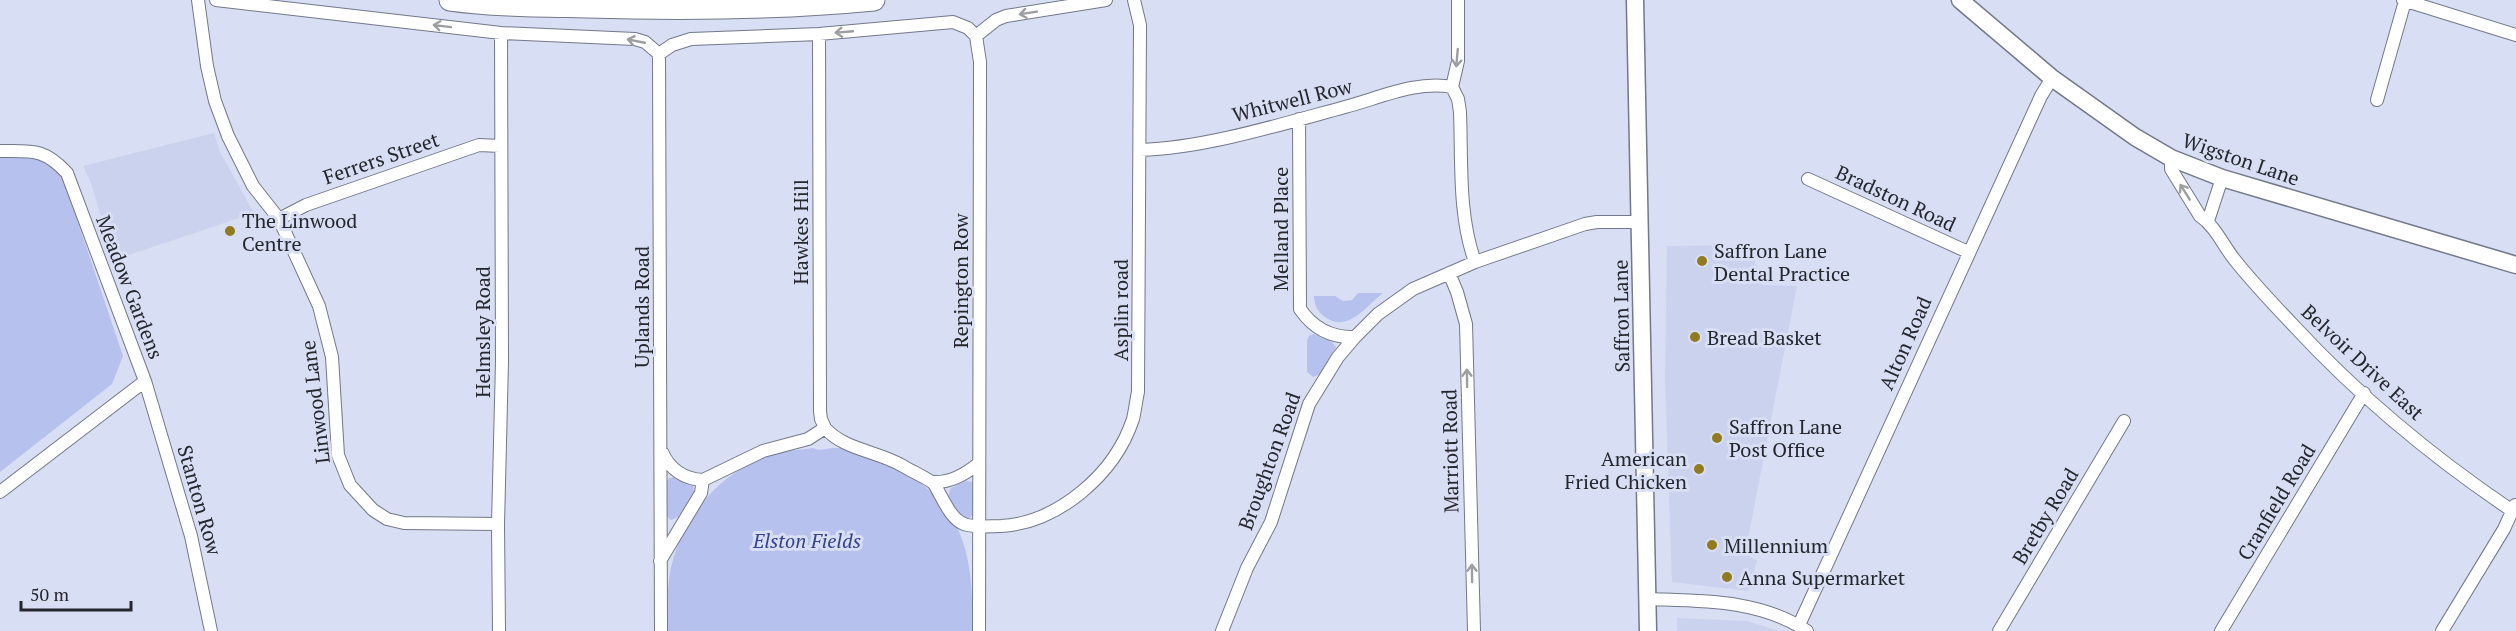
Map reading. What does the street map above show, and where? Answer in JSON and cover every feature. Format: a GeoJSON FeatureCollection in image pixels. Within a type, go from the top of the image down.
{"type":"FeatureCollection","features":[{"type":"Feature","properties":{"kind":"highway"},"geometry":{"type":"LineString","coordinates":[[450,0],[501,4],[662,9],[804,6],[874,0]]}},
{"type":"Feature","properties":{"kind":"main road","name":"Saffron Lane"},"geometry":{"type":"LineString","coordinates":[[1635,0],[1648,631]]}},
{"type":"Feature","properties":{"kind":"main road","name":"Wigston Lane"},"geometry":{"type":"LineString","coordinates":[[1960,0],[2052,78],[2135,137],[2171,158],[2222,178],[2516,266]]}},
{"type":"Feature","properties":{"kind":"street","name":"Linwood Lane"},"geometry":{"type":"LineString","coordinates":[[198,0],[207,66],[215,101],[228,136],[253,186],[279,219],[309,283],[326,328],[335,388],[338,455],[350,485],[373,510],[387,519],[404,523],[498,524]]}},
{"type":"Feature","properties":{"kind":"street"},"geometry":{"type":"LineString","coordinates":[[216,0],[501,33],[635,39],[645,42],[659,54],[672,45],[691,39],[819,34],[953,22],[968,28],[976,36],[996,20],[1006,16],[1106,0]]}},
{"type":"Feature","properties":{"kind":"street","name":"Asplin road"},"geometry":{"type":"LineString","coordinates":[[979,526],[1023,523],[1074,498],[1108,465],[1133,419],[1140,364],[1140,25],[1134,0]]}},
{"type":"Feature","properties":{"kind":"street"},"geometry":{"type":"LineString","coordinates":[[1458,0],[1458,61],[1452,87],[1458,99],[1460,112],[1464,215],[1468,243],[1475,262]]}},
{"type":"Feature","properties":{"kind":"street"},"geometry":{"type":"LineString","coordinates":[[2377,100],[2404,0],[2516,35]]}},
{"type":"Feature","properties":{"kind":"street","name":"Helmsley Road"},"geometry":{"type":"LineString","coordinates":[[499,631],[498,524],[502,361],[501,33]]}},
{"type":"Feature","properties":{"kind":"street","name":"Hawkes Hill"},"geometry":{"type":"LineString","coordinates":[[819,34],[820,392],[821,420],[825,428]]}},
{"type":"Feature","properties":{"kind":"street","name":"Repington Row"},"geometry":{"type":"LineString","coordinates":[[976,36],[980,62],[979,526]]}},
{"type":"Feature","properties":{"kind":"street","name":"Uplands Road"},"geometry":{"type":"LineString","coordinates":[[659,54],[660,561]]}},
{"type":"Feature","properties":{"kind":"street","name":"Alton Road"},"geometry":{"type":"LineString","coordinates":[[1803,628],[1968,252],[2041,96],[2052,78]]}},
{"type":"Feature","properties":{"kind":"street","name":"Whitwell Row"},"geometry":{"type":"LineString","coordinates":[[1140,150],[1172,149],[1299,119],[1426,85],[1452,87]]}},
{"type":"Feature","properties":{"kind":"street","name":"Melland Place"},"geometry":{"type":"LineString","coordinates":[[1299,119],[1300,309],[1309,322],[1320,329],[1333,334],[1355,336]]}},
{"type":"Feature","properties":{"kind":"street","name":"Ferrers Street"},"geometry":{"type":"LineString","coordinates":[[279,219],[306,206],[479,145],[500,146]]}},
{"type":"Feature","properties":{"kind":"street","name":"Meadow Gardens"},"geometry":{"type":"LineString","coordinates":[[0,151],[33,151],[54,159],[67,173],[145,381],[0,492]]}},
{"type":"Feature","properties":{"kind":"street","name":"Belvoir Drive East"},"geometry":{"type":"LineString","coordinates":[[2171,158],[2171,169],[2200,216],[2208,221],[2235,260],[2289,320],[2364,393],[2438,458],[2514,507]]}},
{"type":"Feature","properties":{"kind":"street"},"geometry":{"type":"LineString","coordinates":[[2208,221],[2222,178]]}},
{"type":"Feature","properties":{"kind":"street","name":"Bradston Road"},"geometry":{"type":"LineString","coordinates":[[1808,179],[1968,252]]}},
{"type":"Feature","properties":{"kind":"street","name":"Broughton Road"},"geometry":{"type":"LineString","coordinates":[[1222,631],[1247,568],[1271,522],[1308,404],[1332,366],[1355,336],[1396,300],[1413,289],[1475,262],[1585,224],[1610,221],[1640,222]]}},
{"type":"Feature","properties":{"kind":"street","name":"Marriott Road"},"geometry":{"type":"LineString","coordinates":[[1449,273],[1466,324],[1474,631]]}},
{"type":"Feature","properties":{"kind":"street","name":"Stanton Row"},"geometry":{"type":"LineString","coordinates":[[145,381],[191,536],[211,631]]}},
{"type":"Feature","properties":{"kind":"street","name":"Cranfield Road"},"geometry":{"type":"LineString","coordinates":[[2221,631],[2364,393]]}},
{"type":"Feature","properties":{"kind":"street","name":"Bretby Road"},"geometry":{"type":"LineString","coordinates":[[1999,631],[2124,421]]}},
{"type":"Feature","properties":{"kind":"street"},"geometry":{"type":"LineString","coordinates":[[661,448],[670,466],[695,480],[703,480],[763,451],[808,439],[825,428],[837,439],[886,457],[933,482],[957,519],[964,524],[979,526],[979,631]]}},
{"type":"Feature","properties":{"kind":"street"},"geometry":{"type":"LineString","coordinates":[[933,482],[954,479],[979,463]]}},
{"type":"Feature","properties":{"kind":"street"},"geometry":{"type":"LineString","coordinates":[[661,631],[660,561],[701,493],[703,480]]}},
{"type":"Feature","properties":{"kind":"street"},"geometry":{"type":"LineString","coordinates":[[2442,631],[2504,529],[2514,507]]}},
{"type":"Feature","properties":{"kind":"street"},"geometry":{"type":"LineString","coordinates":[[1647,599],[1732,604],[1755,608],[1803,628]]}},
{"type":"Feature","properties":{"kind":"shaded area"},"geometry":{"type":"Polygon","coordinates":[[[214,133],[220,152],[254,213],[114,260],[91,183],[83,166],[214,133]]]}},
{"type":"Feature","properties":{"kind":"shaded area"},"geometry":{"type":"Polygon","coordinates":[[[1749,245],[1763,285],[1797,286],[1745,554],[1757,561],[1748,591],[1672,582],[1665,379],[1667,246],[1749,245]]]}},
{"type":"Feature","properties":{"kind":"shaded area"},"geometry":{"type":"Polygon","coordinates":[[[1677,618],[1747,621],[1779,631],[1677,631],[1677,618]]]}},
{"type":"Feature","properties":{"kind":"green space"},"geometry":{"type":"Polygon","coordinates":[[[29,157],[55,165],[63,178],[123,356],[112,384],[0,472],[0,158],[29,157]]]}},
{"type":"Feature","properties":{"kind":"green space"},"geometry":{"type":"Polygon","coordinates":[[[1358,293],[1383,293],[1357,316],[1342,322],[1333,321],[1318,311],[1314,296],[1335,296],[1343,301],[1352,300],[1358,293]]]}},
{"type":"Feature","properties":{"kind":"green space"},"geometry":{"type":"Polygon","coordinates":[[[1314,334],[1332,342],[1336,347],[1320,374],[1313,377],[1307,372],[1307,340],[1314,334]]]}},
{"type":"Feature","properties":{"kind":"green space","name":"Elston Fields"},"geometry":{"type":"Polygon","coordinates":[[[813,448],[846,449],[885,460],[919,482],[936,497],[959,531],[965,549],[971,588],[973,631],[668,631],[671,566],[678,544],[701,505],[734,473],[754,462],[781,453],[813,448]]]}},
{"type":"Feature","properties":{"kind":"green space"},"geometry":{"type":"Polygon","coordinates":[[[675,477],[693,486],[694,492],[678,517],[671,520],[666,515],[666,483],[669,478],[675,477]]]}},
{"type":"Feature","properties":{"kind":"green space"},"geometry":{"type":"Polygon","coordinates":[[[966,481],[972,482],[974,486],[974,514],[968,519],[961,517],[948,496],[951,488],[966,481]]]}},
{"type":"Feature","properties":{"kind":"place","name":"The Linwood Centre"},"geometry":{"type":"Point","coordinates":[230,231]}},
{"type":"Feature","properties":{"kind":"place","name":"Saffron Lane Dental Practice"},"geometry":{"type":"Point","coordinates":[1702,261]}},
{"type":"Feature","properties":{"kind":"place","name":"Bread Basket"},"geometry":{"type":"Point","coordinates":[1695,337]}},
{"type":"Feature","properties":{"kind":"place","name":"Saffron Lane Post Office"},"geometry":{"type":"Point","coordinates":[1717,438]}},
{"type":"Feature","properties":{"kind":"place","name":"American Fried Chicken"},"geometry":{"type":"Point","coordinates":[1699,469]}},
{"type":"Feature","properties":{"kind":"place","name":"Millennium"},"geometry":{"type":"Point","coordinates":[1712,545]}},
{"type":"Feature","properties":{"kind":"place","name":"Anna Supermarket"},"geometry":{"type":"Point","coordinates":[1727,577]}}]}
